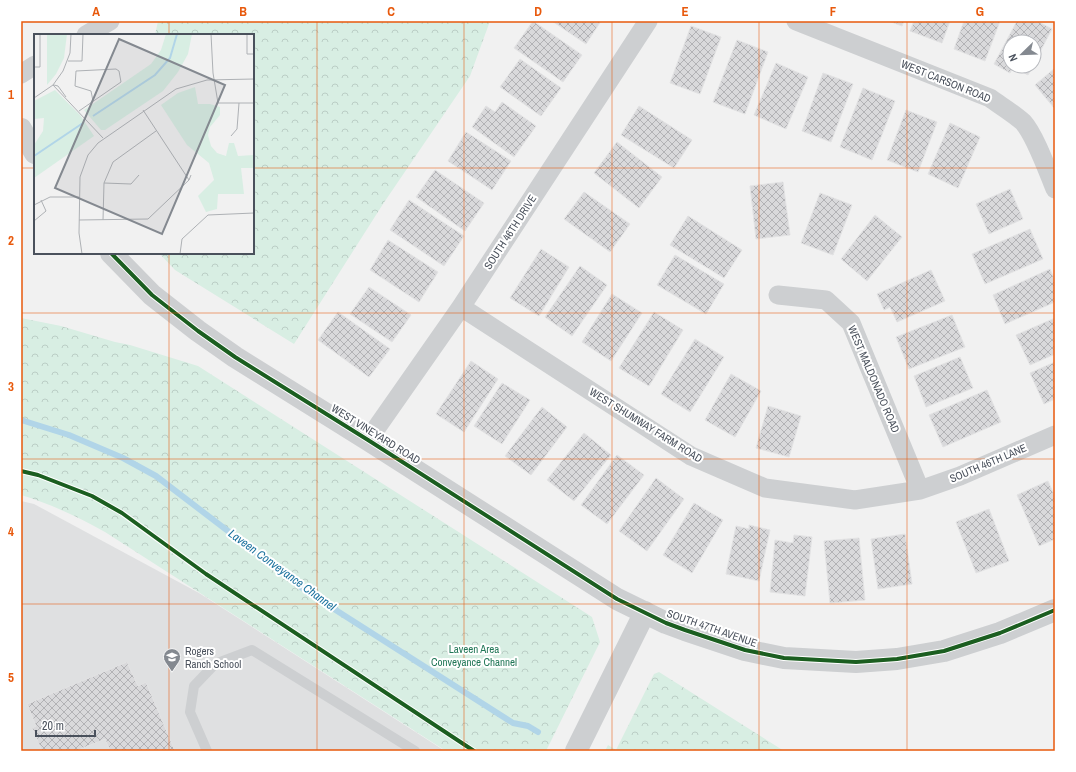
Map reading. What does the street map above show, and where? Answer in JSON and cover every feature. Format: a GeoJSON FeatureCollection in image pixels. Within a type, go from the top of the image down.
{"type":"FeatureCollection","features":[{"type":"Feature","properties":{"kind":"street"},"geometry":{"type":"LineString","coordinates":[[88,34],[110,21]]}},
{"type":"Feature","properties":{"kind":"street","name":"SOUTH 46TH DRIVE"},"geometry":{"type":"LineString","coordinates":[[368,440],[461,307],[648,21]]}},
{"type":"Feature","properties":{"kind":"street","name":"WEST CARSON ROAD"},"geometry":{"type":"LineString","coordinates":[[796,21],[990,98],[1012,113],[1024,124],[1036,145],[1055,189]]}},
{"type":"Feature","properties":{"kind":"street"},"geometry":{"type":"LineString","coordinates":[[21,74],[34,66]]}},
{"type":"Feature","properties":{"kind":"street"},"geometry":{"type":"LineString","coordinates":[[21,129],[34,151]]}},
{"type":"Feature","properties":{"kind":"street","name":"WEST VINEYARD ROAD"},"geometry":{"type":"LineString","coordinates":[[112,254],[152,295],[198,331],[235,357],[617,599],[645,612]]}},
{"type":"Feature","properties":{"kind":"street","name":"WEST MALDONADO ROAD"},"geometry":{"type":"LineString","coordinates":[[778,295],[826,300],[851,323],[920,490]]}},
{"type":"Feature","properties":{"kind":"street","name":"WEST SHUMWAY FARM ROAD"},"geometry":{"type":"LineString","coordinates":[[461,307],[691,456],[765,488],[855,500],[920,490]]}},
{"type":"Feature","properties":{"kind":"street","name":"SOUTH 46TH LANE"},"geometry":{"type":"LineString","coordinates":[[920,490],[960,476],[1055,435]]}},
{"type":"Feature","properties":{"kind":"street","name":"SOUTH 47TH AVENUE"},"geometry":{"type":"LineString","coordinates":[[645,612],[685,630],[746,650],[784,658],[856,662],[944,651],[1000,633],[1055,610]]}},
{"type":"Feature","properties":{"kind":"street"},"geometry":{"type":"LineString","coordinates":[[579,746],[645,612]]}},
{"type":"Feature","properties":{"kind":"lane"},"geometry":{"type":"LineString","coordinates":[[207,751],[190,712],[194,686],[215,664],[252,650],[415,751]]}},
{"type":"Feature","properties":{"kind":"path"},"geometry":{"type":"LineString","coordinates":[[21,471],[38,475],[92,496],[122,513],[206,574],[474,751]]}},
{"type":"Feature","properties":{"kind":"shaded area","name":"Rogers Ranch School"},"geometry":{"type":"Polygon","coordinates":[[[21,501],[34,504],[199,593],[445,751],[21,751],[21,501]]]}},
{"type":"Feature","properties":{"kind":"green space"},"geometry":{"type":"Polygon","coordinates":[[[158,21],[490,21],[470,76],[383,204],[294,344],[175,270],[160,254],[254,254],[254,34],[155,34],[158,21]]]}},
{"type":"Feature","properties":{"kind":"green space","name":"Laveen Area Conveyance Channel"},"geometry":{"type":"Polygon","coordinates":[[[21,318],[61,326],[198,366],[592,617],[600,642],[546,751],[446,751],[105,532],[64,511],[21,495],[21,318]]]}},
{"type":"Feature","properties":{"kind":"green space"},"geometry":{"type":"Polygon","coordinates":[[[659,672],[784,751],[605,751],[608,745],[616,750],[654,674],[659,672]]]}},
{"type":"Feature","properties":{"kind":"building"},"geometry":{"type":"Polygon","coordinates":[[[533,21],[582,55],[563,82],[514,48],[533,21]]]}},
{"type":"Feature","properties":{"kind":"building"},"geometry":{"type":"Polygon","coordinates":[[[552,21],[601,21],[586,44],[552,21]]]}},
{"type":"Feature","properties":{"kind":"building"},"geometry":{"type":"Polygon","coordinates":[[[889,21],[904,21],[902,26],[889,21]]]}},
{"type":"Feature","properties":{"kind":"building"},"geometry":{"type":"Polygon","coordinates":[[[914,21],[950,21],[942,43],[910,31],[914,21]]]}},
{"type":"Feature","properties":{"kind":"building"},"geometry":{"type":"Polygon","coordinates":[[[964,21],[1000,21],[985,61],[954,49],[964,21]]]}},
{"type":"Feature","properties":{"kind":"building"},"geometry":{"type":"Polygon","coordinates":[[[1017,21],[1037,21],[1052,29],[1042,48],[1042,34],[1010,34],[1017,21]]]}},
{"type":"Feature","properties":{"kind":"building"},"geometry":{"type":"Polygon","coordinates":[[[691,26],[721,37],[700,94],[670,83],[691,26]]]}},
{"type":"Feature","properties":{"kind":"building"},"geometry":{"type":"Polygon","coordinates":[[[737,40],[768,52],[745,114],[713,102],[737,40]]]}},
{"type":"Feature","properties":{"kind":"building"},"geometry":{"type":"Polygon","coordinates":[[[1002,49],[1002,68],[994,64],[1002,49]]]}},
{"type":"Feature","properties":{"kind":"building"},"geometry":{"type":"Polygon","coordinates":[[[520,59],[561,88],[541,116],[500,87],[520,59]]]}},
{"type":"Feature","properties":{"kind":"building"},"geometry":{"type":"Polygon","coordinates":[[[776,63],[808,77],[786,129],[754,115],[776,63]]]}},
{"type":"Feature","properties":{"kind":"building"},"geometry":{"type":"Polygon","coordinates":[[[1055,68],[1055,109],[1035,85],[1055,68]]]}},
{"type":"Feature","properties":{"kind":"building"},"geometry":{"type":"Polygon","coordinates":[[[823,73],[853,84],[831,142],[802,131],[823,73]]]}},
{"type":"Feature","properties":{"kind":"building"},"geometry":{"type":"Polygon","coordinates":[[[863,88],[895,101],[872,160],[840,147],[863,88]]]}},
{"type":"Feature","properties":{"kind":"building"},"geometry":{"type":"Polygon","coordinates":[[[502,102],[536,126],[514,157],[472,127],[486,106],[495,112],[502,102]]]}},
{"type":"Feature","properties":{"kind":"building"},"geometry":{"type":"Polygon","coordinates":[[[639,106],[692,140],[674,168],[621,135],[639,106]]]}},
{"type":"Feature","properties":{"kind":"building"},"geometry":{"type":"Polygon","coordinates":[[[906,110],[937,122],[918,172],[887,160],[906,110]]]}},
{"type":"Feature","properties":{"kind":"building"},"geometry":{"type":"Polygon","coordinates":[[[950,123],[980,137],[958,188],[928,174],[950,123]]]}},
{"type":"Feature","properties":{"kind":"building"},"geometry":{"type":"Polygon","coordinates":[[[466,132],[511,161],[492,190],[448,161],[466,132]]]}},
{"type":"Feature","properties":{"kind":"building"},"geometry":{"type":"Polygon","coordinates":[[[617,142],[662,177],[639,208],[594,173],[617,142]]]}},
{"type":"Feature","properties":{"kind":"building"},"geometry":{"type":"Polygon","coordinates":[[[435,170],[484,203],[465,231],[416,197],[435,170]]]}},
{"type":"Feature","properties":{"kind":"building"},"geometry":{"type":"Polygon","coordinates":[[[783,182],[790,235],[756,239],[750,186],[783,182]]]}},
{"type":"Feature","properties":{"kind":"building"},"geometry":{"type":"Polygon","coordinates":[[[1010,189],[1023,219],[989,234],[976,204],[1010,189]]]}},
{"type":"Feature","properties":{"kind":"building"},"geometry":{"type":"Polygon","coordinates":[[[584,192],[630,224],[610,252],[564,219],[584,192]]]}},
{"type":"Feature","properties":{"kind":"building"},"geometry":{"type":"Polygon","coordinates":[[[820,193],[852,205],[833,255],[801,243],[820,193]]]}},
{"type":"Feature","properties":{"kind":"building"},"geometry":{"type":"Polygon","coordinates":[[[409,200],[464,236],[444,266],[390,230],[409,200]]]}},
{"type":"Feature","properties":{"kind":"building"},"geometry":{"type":"Polygon","coordinates":[[[875,215],[902,237],[867,281],[841,259],[875,215]]]}},
{"type":"Feature","properties":{"kind":"building"},"geometry":{"type":"Polygon","coordinates":[[[688,216],[742,250],[724,278],[670,245],[688,216]]]}},
{"type":"Feature","properties":{"kind":"building"},"geometry":{"type":"Polygon","coordinates":[[[1030,229],[1043,259],[985,284],[972,254],[1030,229]]]}},
{"type":"Feature","properties":{"kind":"building"},"geometry":{"type":"Polygon","coordinates":[[[388,240],[438,272],[419,302],[370,270],[388,240]]]}},
{"type":"Feature","properties":{"kind":"building"},"geometry":{"type":"Polygon","coordinates":[[[541,249],[569,267],[539,316],[510,298],[541,249]]]}},
{"type":"Feature","properties":{"kind":"building"},"geometry":{"type":"Polygon","coordinates":[[[675,255],[724,284],[706,314],[657,285],[675,255]]]}},
{"type":"Feature","properties":{"kind":"building"},"geometry":{"type":"Polygon","coordinates":[[[580,266],[607,285],[572,336],[545,317],[580,266]]]}},
{"type":"Feature","properties":{"kind":"building"},"geometry":{"type":"Polygon","coordinates":[[[1050,269],[1055,281],[1055,302],[1005,324],[993,295],[1050,269]]]}},
{"type":"Feature","properties":{"kind":"building"},"geometry":{"type":"Polygon","coordinates":[[[931,270],[945,301],[897,322],[890,307],[884,310],[877,294],[931,270]]]}},
{"type":"Feature","properties":{"kind":"building"},"geometry":{"type":"Polygon","coordinates":[[[369,287],[411,315],[392,342],[350,314],[369,287]]]}},
{"type":"Feature","properties":{"kind":"building"},"geometry":{"type":"Polygon","coordinates":[[[612,294],[642,313],[611,361],[582,342],[612,294]]]}},
{"type":"Feature","properties":{"kind":"building"},"geometry":{"type":"Polygon","coordinates":[[[338,312],[390,349],[369,377],[318,340],[338,312]]]}},
{"type":"Feature","properties":{"kind":"building"},"geometry":{"type":"Polygon","coordinates":[[[654,312],[683,330],[649,386],[619,368],[654,312]]]}},
{"type":"Feature","properties":{"kind":"building"},"geometry":{"type":"Polygon","coordinates":[[[952,315],[965,347],[909,369],[896,337],[952,315]]]}},
{"type":"Feature","properties":{"kind":"building"},"geometry":{"type":"Polygon","coordinates":[[[1055,318],[1055,354],[1030,365],[1016,335],[1055,318]]]}},
{"type":"Feature","properties":{"kind":"building"},"geometry":{"type":"Polygon","coordinates":[[[695,339],[724,357],[690,412],[661,394],[695,339]]]}},
{"type":"Feature","properties":{"kind":"building"},"geometry":{"type":"Polygon","coordinates":[[[960,357],[973,388],[926,407],[914,376],[960,357]]]}},
{"type":"Feature","properties":{"kind":"building"},"geometry":{"type":"Polygon","coordinates":[[[471,361],[498,379],[464,432],[436,414],[471,361]]]}},
{"type":"Feature","properties":{"kind":"building"},"geometry":{"type":"Polygon","coordinates":[[[1055,362],[1055,399],[1044,404],[1030,373],[1055,362]]]}},
{"type":"Feature","properties":{"kind":"building"},"geometry":{"type":"Polygon","coordinates":[[[731,374],[761,391],[735,437],[705,420],[731,374]]]}},
{"type":"Feature","properties":{"kind":"building"},"geometry":{"type":"Polygon","coordinates":[[[502,383],[530,400],[502,444],[474,426],[502,383]]]}},
{"type":"Feature","properties":{"kind":"building"},"geometry":{"type":"Polygon","coordinates":[[[987,390],[1001,422],[943,447],[929,415],[987,390]]]}},
{"type":"Feature","properties":{"kind":"building"},"geometry":{"type":"Polygon","coordinates":[[[768,406],[801,416],[789,457],[756,448],[768,406]]]}},
{"type":"Feature","properties":{"kind":"building"},"geometry":{"type":"Polygon","coordinates":[[[542,407],[567,427],[531,475],[505,456],[542,407]]]}},
{"type":"Feature","properties":{"kind":"building"},"geometry":{"type":"Polygon","coordinates":[[[584,433],[611,455],[574,501],[547,480],[584,433]]]}},
{"type":"Feature","properties":{"kind":"building"},"geometry":{"type":"Polygon","coordinates":[[[617,455],[644,475],[607,524],[581,505],[617,455]]]}},
{"type":"Feature","properties":{"kind":"building"},"geometry":{"type":"Polygon","coordinates":[[[656,478],[684,499],[647,551],[619,531],[656,478]]]}},
{"type":"Feature","properties":{"kind":"building"},"geometry":{"type":"Polygon","coordinates":[[[1048,481],[1055,497],[1055,539],[1039,546],[1017,495],[1048,481]]]}},
{"type":"Feature","properties":{"kind":"building"},"geometry":{"type":"Polygon","coordinates":[[[694,503],[723,520],[692,573],[663,555],[694,503]]]}},
{"type":"Feature","properties":{"kind":"building"},"geometry":{"type":"Polygon","coordinates":[[[989,509],[1009,561],[976,573],[956,522],[989,509]]]}},
{"type":"Feature","properties":{"kind":"building"},"geometry":{"type":"Polygon","coordinates":[[[749,525],[770,530],[759,581],[726,574],[736,526],[749,529],[749,525]]]}},
{"type":"Feature","properties":{"kind":"building"},"geometry":{"type":"Polygon","coordinates":[[[905,534],[912,584],[878,589],[871,539],[905,534]]]}},
{"type":"Feature","properties":{"kind":"building"},"geometry":{"type":"Polygon","coordinates":[[[794,535],[812,537],[805,596],[770,592],[775,540],[793,543],[794,535]]]}},
{"type":"Feature","properties":{"kind":"building"},"geometry":{"type":"Polygon","coordinates":[[[859,538],[865,600],[830,603],[824,541],[859,538]]]}},
{"type":"Feature","properties":{"kind":"building"},"geometry":{"type":"Polygon","coordinates":[[[127,662],[138,686],[146,682],[175,751],[110,751],[105,739],[76,751],[42,751],[32,728],[36,726],[27,704],[127,662]]]}},
{"type":"Feature","properties":{"kind":"waterway","name":"Laveen Conveyance Channel"},"geometry":{"type":"LineString","coordinates":[[21,420],[69,435],[123,458],[156,476],[309,593],[513,723],[528,726],[538,732]]}},
{"type":"Feature","properties":{"kind":"cycle path"},"geometry":{"type":"LineString","coordinates":[[112,254],[152,295],[198,331],[235,357],[617,599],[666,623],[745,650],[784,658],[856,662],[897,659],[944,651],[1000,633],[1055,610]]}},
{"type":"Feature","properties":{"kind":"cycle path"},"geometry":{"type":"LineString","coordinates":[[21,471],[38,475],[92,496],[122,513],[206,574],[474,751]]}},
{"type":"Feature","properties":{"kind":"place","name":"Rogers Ranch School"},"geometry":{"type":"Point","coordinates":[172,672]}}]}
